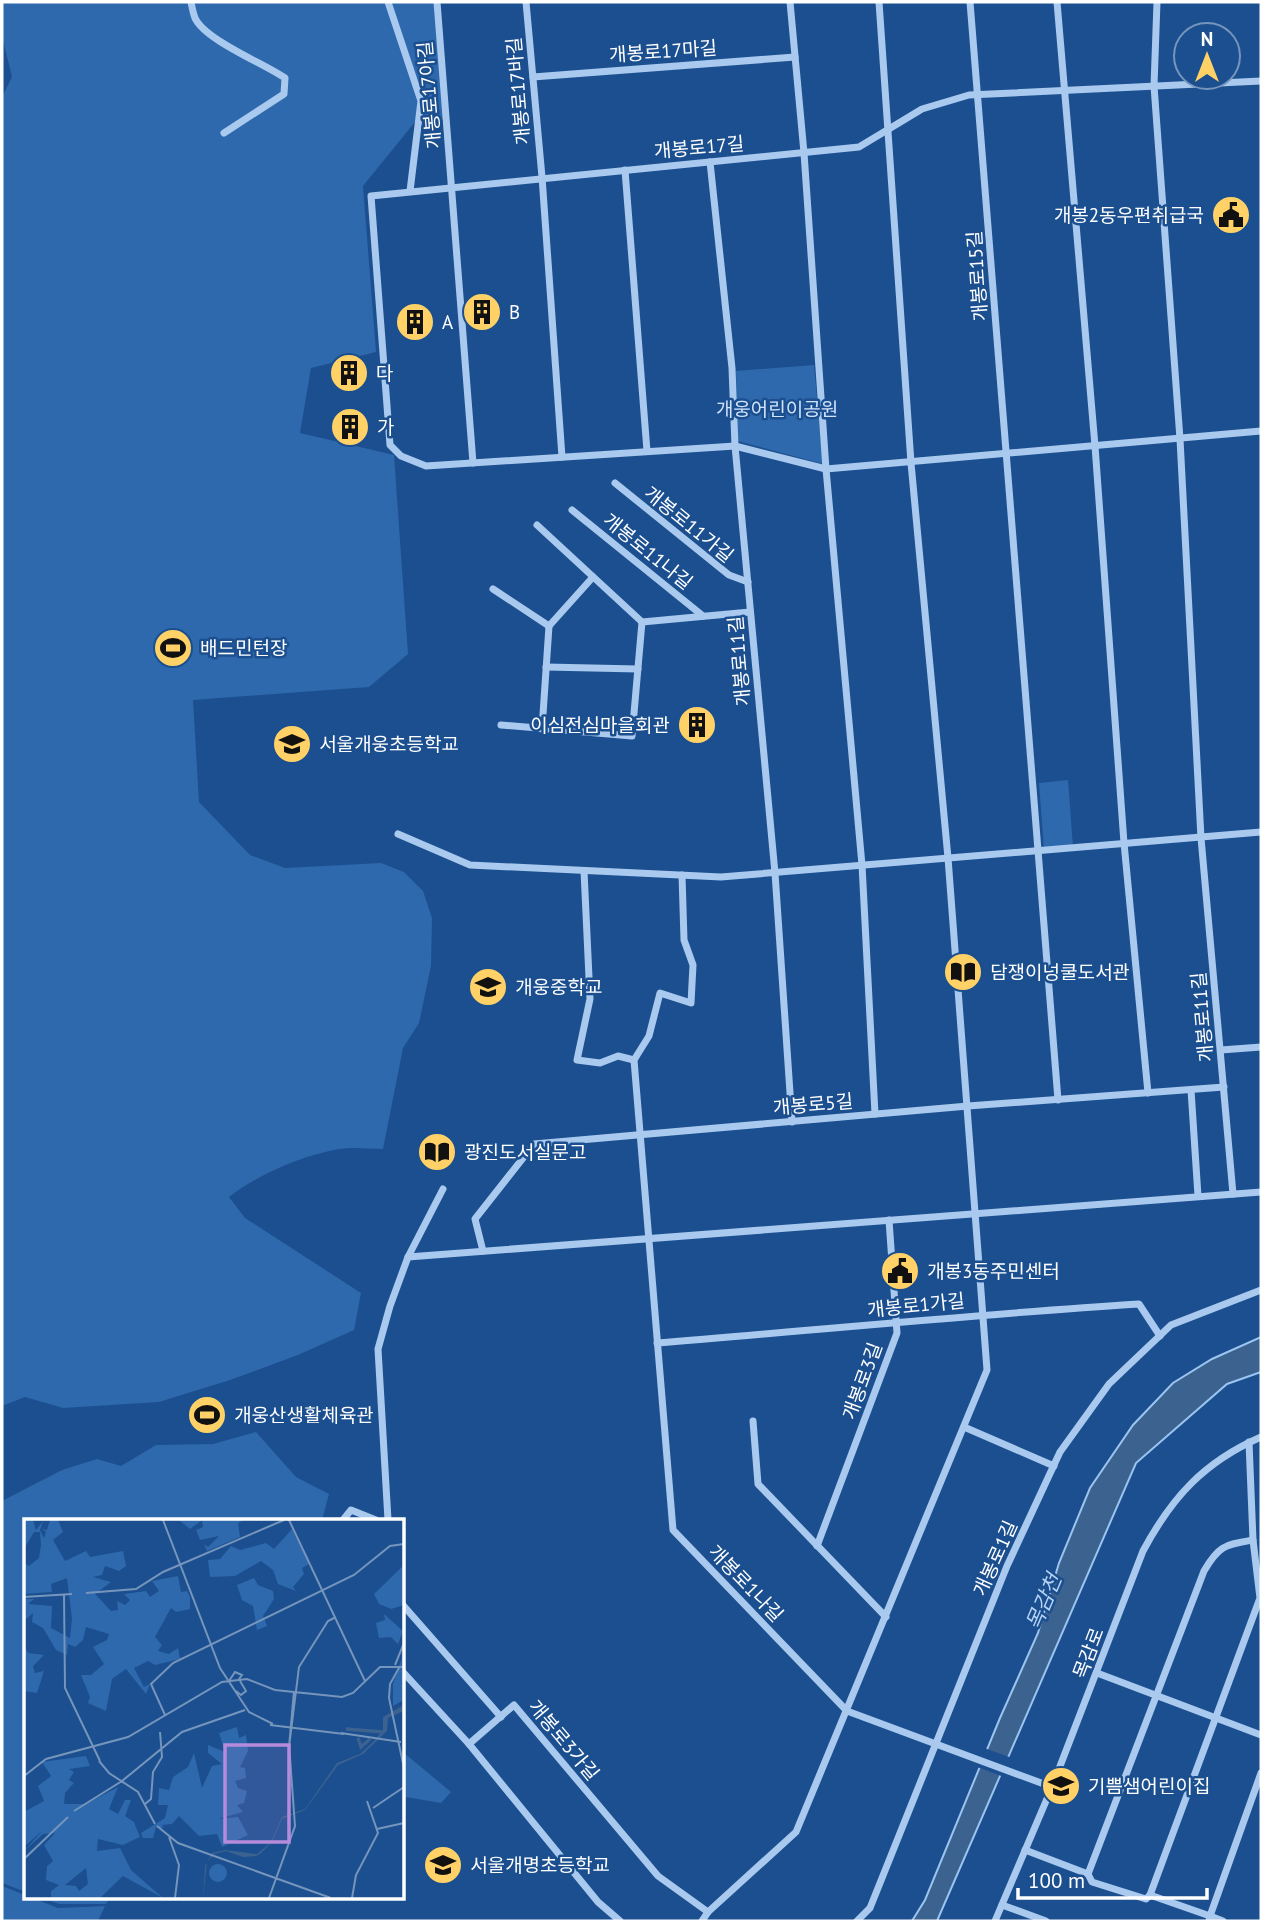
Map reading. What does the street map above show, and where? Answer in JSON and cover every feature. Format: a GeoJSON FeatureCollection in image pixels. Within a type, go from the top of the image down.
{"type":"FeatureCollection","features":[{"type":"Feature","properties":{"kind":"street"},"geometry":{"type":"LineString","coordinates":[[191,2],[196,20],[218,42],[262,63],[285,78],[284,94],[224,134]]}},
{"type":"Feature","properties":{"kind":"street"},"geometry":{"type":"LineString","coordinates":[[388,2],[421,101],[410,191]]}},
{"type":"Feature","properties":{"kind":"street","name":"개봉로17아길"},"geometry":{"type":"LineString","coordinates":[[437,2],[452,186]]}},
{"type":"Feature","properties":{"kind":"street","name":"개봉로17바길"},"geometry":{"type":"LineString","coordinates":[[526,2],[542,177]]}},
{"type":"Feature","properties":{"kind":"street"},"geometry":{"type":"LineString","coordinates":[[790,2],[804,153],[826,469],[862,865],[876,1114]]}},
{"type":"Feature","properties":{"kind":"street"},"geometry":{"type":"LineString","coordinates":[[702,1921],[708,1912],[796,1832],[987,1370],[948,858],[911,463],[879,2]]}},
{"type":"Feature","properties":{"kind":"street"},"geometry":{"type":"LineString","coordinates":[[970,2],[978,95]]}},
{"type":"Feature","properties":{"kind":"street"},"geometry":{"type":"LineString","coordinates":[[1057,2],[1095,446],[1124,843],[1148,1093]]}},
{"type":"Feature","properties":{"kind":"street"},"geometry":{"type":"LineString","coordinates":[[1157,2],[1154,86],[1180,439]]}},
{"type":"Feature","properties":{"kind":"street","name":"개봉로17마길"},"geometry":{"type":"LineString","coordinates":[[533,77],[795,57]]}},
{"type":"Feature","properties":{"kind":"street","name":"개봉로17길"},"geometry":{"type":"LineString","coordinates":[[473,463],[426,466],[401,456],[390,444],[372,195],[859,147],[922,109],[978,95],[1261,81]]}},
{"type":"Feature","properties":{"kind":"street","name":"개봉로15길"},"geometry":{"type":"LineString","coordinates":[[978,95],[1006,454]]}},
{"type":"Feature","properties":{"kind":"street"},"geometry":{"type":"LineString","coordinates":[[710,162],[732,368],[735,446]]}},
{"type":"Feature","properties":{"kind":"street"},"geometry":{"type":"LineString","coordinates":[[625,170],[647,451]]}},
{"type":"Feature","properties":{"kind":"street"},"geometry":{"type":"LineString","coordinates":[[542,177],[562,457]]}},
{"type":"Feature","properties":{"kind":"street"},"geometry":{"type":"LineString","coordinates":[[452,186],[473,463],[735,446],[826,469],[1261,431]]}},
{"type":"Feature","properties":{"kind":"street","name":"개봉로11길"},"geometry":{"type":"LineString","coordinates":[[1180,439],[1201,838],[1233,1194]]}},
{"type":"Feature","properties":{"kind":"street","name":"개봉로11길"},"geometry":{"type":"LineString","coordinates":[[735,446],[775,873],[792,1122]]}},
{"type":"Feature","properties":{"kind":"street"},"geometry":{"type":"LineString","coordinates":[[1006,454],[1058,1100]]}},
{"type":"Feature","properties":{"kind":"street","name":"개봉로11가길"},"geometry":{"type":"LineString","coordinates":[[615,484],[729,575],[748,582]]}},
{"type":"Feature","properties":{"kind":"street","name":"개봉로11나길"},"geometry":{"type":"LineString","coordinates":[[572,510],[704,616]]}},
{"type":"Feature","properties":{"kind":"street"},"geometry":{"type":"LineString","coordinates":[[501,725],[632,736],[642,622],[537,525]]}},
{"type":"Feature","properties":{"kind":"street"},"geometry":{"type":"LineString","coordinates":[[541,729],[549,626],[593,577]]}},
{"type":"Feature","properties":{"kind":"street"},"geometry":{"type":"LineString","coordinates":[[493,589],[549,626]]}},
{"type":"Feature","properties":{"kind":"street","name":"개봉로11나길"},"geometry":{"type":"LineString","coordinates":[[642,622],[750,612]]}},
{"type":"Feature","properties":{"kind":"street"},"geometry":{"type":"LineString","coordinates":[[546,667],[638,669]]}},
{"type":"Feature","properties":{"kind":"street"},"geometry":{"type":"LineString","coordinates":[[398,834],[470,865],[721,877],[1261,832]]}},
{"type":"Feature","properties":{"kind":"street"},"geometry":{"type":"LineString","coordinates":[[584,871],[590,999],[577,1060],[600,1063],[618,1056],[634,1060]]}},
{"type":"Feature","properties":{"kind":"street"},"geometry":{"type":"LineString","coordinates":[[649,1238],[634,1060],[649,1036],[660,993],[691,1003],[693,965],[684,940],[682,875]]}},
{"type":"Feature","properties":{"kind":"street"},"geometry":{"type":"LineString","coordinates":[[1221,1050],[1261,1046]]}},
{"type":"Feature","properties":{"kind":"street","name":"개봉로5길"},"geometry":{"type":"LineString","coordinates":[[484,1251],[475,1219],[534,1144],[968,1106],[1224,1087]]}},
{"type":"Feature","properties":{"kind":"street"},"geometry":{"type":"LineString","coordinates":[[1191,1090],[1198,1196]]}},
{"type":"Feature","properties":{"kind":"street"},"geometry":{"type":"LineString","coordinates":[[388,1519],[378,1349],[408,1257],[443,1189]]}},
{"type":"Feature","properties":{"kind":"street"},"geometry":{"type":"LineString","coordinates":[[408,1257],[1261,1192]]}},
{"type":"Feature","properties":{"kind":"street","name":"개봉로3길"},"geometry":{"type":"LineString","coordinates":[[817,1546],[897,1333],[888,1220]]}},
{"type":"Feature","properties":{"kind":"street","name":"개봉로1나길"},"geometry":{"type":"LineString","coordinates":[[649,1238],[673,1530],[847,1711],[1052,1787]]}},
{"type":"Feature","properties":{"kind":"street","name":"개봉로1길"},"geometry":{"type":"LineString","coordinates":[[857,1921],[870,1909],[1007,1566],[1060,1452],[1109,1384],[1171,1325],[1261,1290]]}},
{"type":"Feature","properties":{"kind":"street","name":"개봉로1가길"},"geometry":{"type":"LineString","coordinates":[[657,1343],[896,1324],[983,1314],[1139,1304],[1160,1336]]}},
{"type":"Feature","properties":{"kind":"street"},"geometry":{"type":"LineString","coordinates":[[753,1421],[758,1483],[886,1617]]}},
{"type":"Feature","properties":{"kind":"street"},"geometry":{"type":"LineString","coordinates":[[964,1427],[1054,1466]]}},
{"type":"Feature","properties":{"kind":"street","name":"목감로"},"geometry":{"type":"LineString","coordinates":[[995,1921],[1052,1787],[1143,1551],[1171,1504],[1216,1460],[1261,1437]]}},
{"type":"Feature","properties":{"kind":"street"},"geometry":{"type":"LineString","coordinates":[[1025,1850],[1088,1874],[1092,1882],[1146,1899],[1150,1895],[1261,1599],[1253,1539],[1249,1443]]}},
{"type":"Feature","properties":{"kind":"street"},"geometry":{"type":"LineString","coordinates":[[344,1519],[351,1510],[371,1519]]}},
{"type":"Feature","properties":{"kind":"street"},"geometry":{"type":"LineString","coordinates":[[1088,1874],[1204,1571],[1214,1553],[1224,1546],[1253,1539]]}},
{"type":"Feature","properties":{"kind":"street"},"geometry":{"type":"LineString","coordinates":[[404,1606],[501,1717]]}},
{"type":"Feature","properties":{"kind":"street"},"geometry":{"type":"LineString","coordinates":[[404,1673],[469,1744],[598,1902],[620,1921]]}},
{"type":"Feature","properties":{"kind":"street"},"geometry":{"type":"LineString","coordinates":[[1097,1673],[1261,1735]]}},
{"type":"Feature","properties":{"kind":"street","name":"개봉로3가길"},"geometry":{"type":"LineString","coordinates":[[469,1744],[514,1705],[658,1876],[708,1912]]}},
{"type":"Feature","properties":{"kind":"street"},"geometry":{"type":"LineString","coordinates":[[1210,1919],[1261,1773]]}},
{"type":"Feature","properties":{"kind":"street"},"geometry":{"type":"LineString","coordinates":[[1150,1895],[1210,1919],[1223,1921]]}},
{"type":"Feature","properties":{"kind":"street"},"geometry":{"type":"LineString","coordinates":[[1002,1905],[1046,1921]]}},
{"type":"Feature","properties":{"kind":"green space"},"geometry":{"type":"Polygon","coordinates":[[[2,2],[437,2],[446,119],[415,122],[363,186],[376,352],[311,368],[300,433],[394,455],[408,654],[369,687],[193,700],[199,802],[250,855],[285,868],[381,863],[404,872],[423,891],[432,918],[431,966],[419,1023],[403,1048],[383,1149],[344,1148],[310,1156],[267,1174],[229,1197],[245,1218],[361,1293],[354,1330],[298,1355],[159,1402],[63,1408],[25,1397],[2,1406],[2,97],[12,77],[2,36],[2,2]]]}},
{"type":"Feature","properties":{"kind":"green space","name":"개웅어린이공원"},"geometry":{"type":"Polygon","coordinates":[[[814,365],[823,464],[738,441],[736,371],[814,365]]]}},
{"type":"Feature","properties":{"kind":"green space"},"geometry":{"type":"Polygon","coordinates":[[[1068,780],[1073,847],[1044,850],[1039,783],[1068,780]]]}},
{"type":"Feature","properties":{"kind":"green space"},"geometry":{"type":"Polygon","coordinates":[[[256,1432],[296,1477],[329,1494],[322,1519],[24,1519],[24,1891],[2,1883],[2,1501],[62,1470],[97,1459],[121,1466],[156,1445],[213,1444],[256,1432]]]}},
{"type":"Feature","properties":{"kind":"green space"},"geometry":{"type":"Polygon","coordinates":[[[404,1753],[451,1792],[441,1803],[406,1797],[404,1800],[404,1753]]]}},
{"type":"Feature","properties":{"kind":"green space"},"geometry":{"type":"Polygon","coordinates":[[[2,1886],[24,1895],[24,1898],[33,1898],[58,1908],[105,1906],[98,1921],[2,1921],[2,1886]]]}},
{"type":"Feature","properties":{"kind":"green space"},"geometry":{"type":"Polygon","coordinates":[[[42,1898],[110,1898],[106,1904],[59,1904],[42,1898]]]}},
{"type":"Feature","properties":{"kind":"shaded area","name":"목감천"},"geometry":{"type":"Polygon","coordinates":[[[1261,1337],[1261,1372],[1227,1384],[1136,1463],[937,1921],[912,1921],[925,1900],[1038,1633],[1059,1563],[1090,1488],[1133,1425],[1173,1383],[1212,1359],[1261,1337]]]}},
{"type":"Feature","properties":{"kind":"pier"},"geometry":{"type":"Polygon","coordinates":[[[984,1748],[1012,1758],[1004,1777],[977,1767],[984,1748]]]}},
{"type":"Feature","properties":{"kind":"place","name":"개봉2동우편취급국"},"geometry":{"type":"Point","coordinates":[1231,215]}},
{"type":"Feature","properties":{"kind":"place","name":"B"},"geometry":{"type":"Point","coordinates":[482,312]}},
{"type":"Feature","properties":{"kind":"place","name":"A"},"geometry":{"type":"Point","coordinates":[415,322]}},
{"type":"Feature","properties":{"kind":"place","name":"다"},"geometry":{"type":"Point","coordinates":[349,373]}},
{"type":"Feature","properties":{"kind":"place","name":"가"},"geometry":{"type":"Point","coordinates":[350,427]}},
{"type":"Feature","properties":{"kind":"place","name":"배드민턴장"},"geometry":{"type":"Point","coordinates":[173,648]}},
{"type":"Feature","properties":{"kind":"place","name":"이심전심마을회관"},"geometry":{"type":"Point","coordinates":[697,725]}},
{"type":"Feature","properties":{"kind":"place","name":"서울개웅초등학교"},"geometry":{"type":"Point","coordinates":[292,744]}},
{"type":"Feature","properties":{"kind":"place","name":"담쟁이넝쿨도서관"},"geometry":{"type":"Point","coordinates":[963,972]}},
{"type":"Feature","properties":{"kind":"place","name":"개웅중학교"},"geometry":{"type":"Point","coordinates":[488,987]}},
{"type":"Feature","properties":{"kind":"place","name":"광진도서실문고"},"geometry":{"type":"Point","coordinates":[437,1152]}},
{"type":"Feature","properties":{"kind":"place","name":"개봉3동주민센터"},"geometry":{"type":"Point","coordinates":[900,1271]}},
{"type":"Feature","properties":{"kind":"place","name":"개웅산생활체육관"},"geometry":{"type":"Point","coordinates":[207,1415]}},
{"type":"Feature","properties":{"kind":"place","name":"기쁨샘어린이집"},"geometry":{"type":"Point","coordinates":[1061,1786]}},
{"type":"Feature","properties":{"kind":"place","name":"서울개명초등학교"},"geometry":{"type":"Point","coordinates":[443,1865]}}]}
